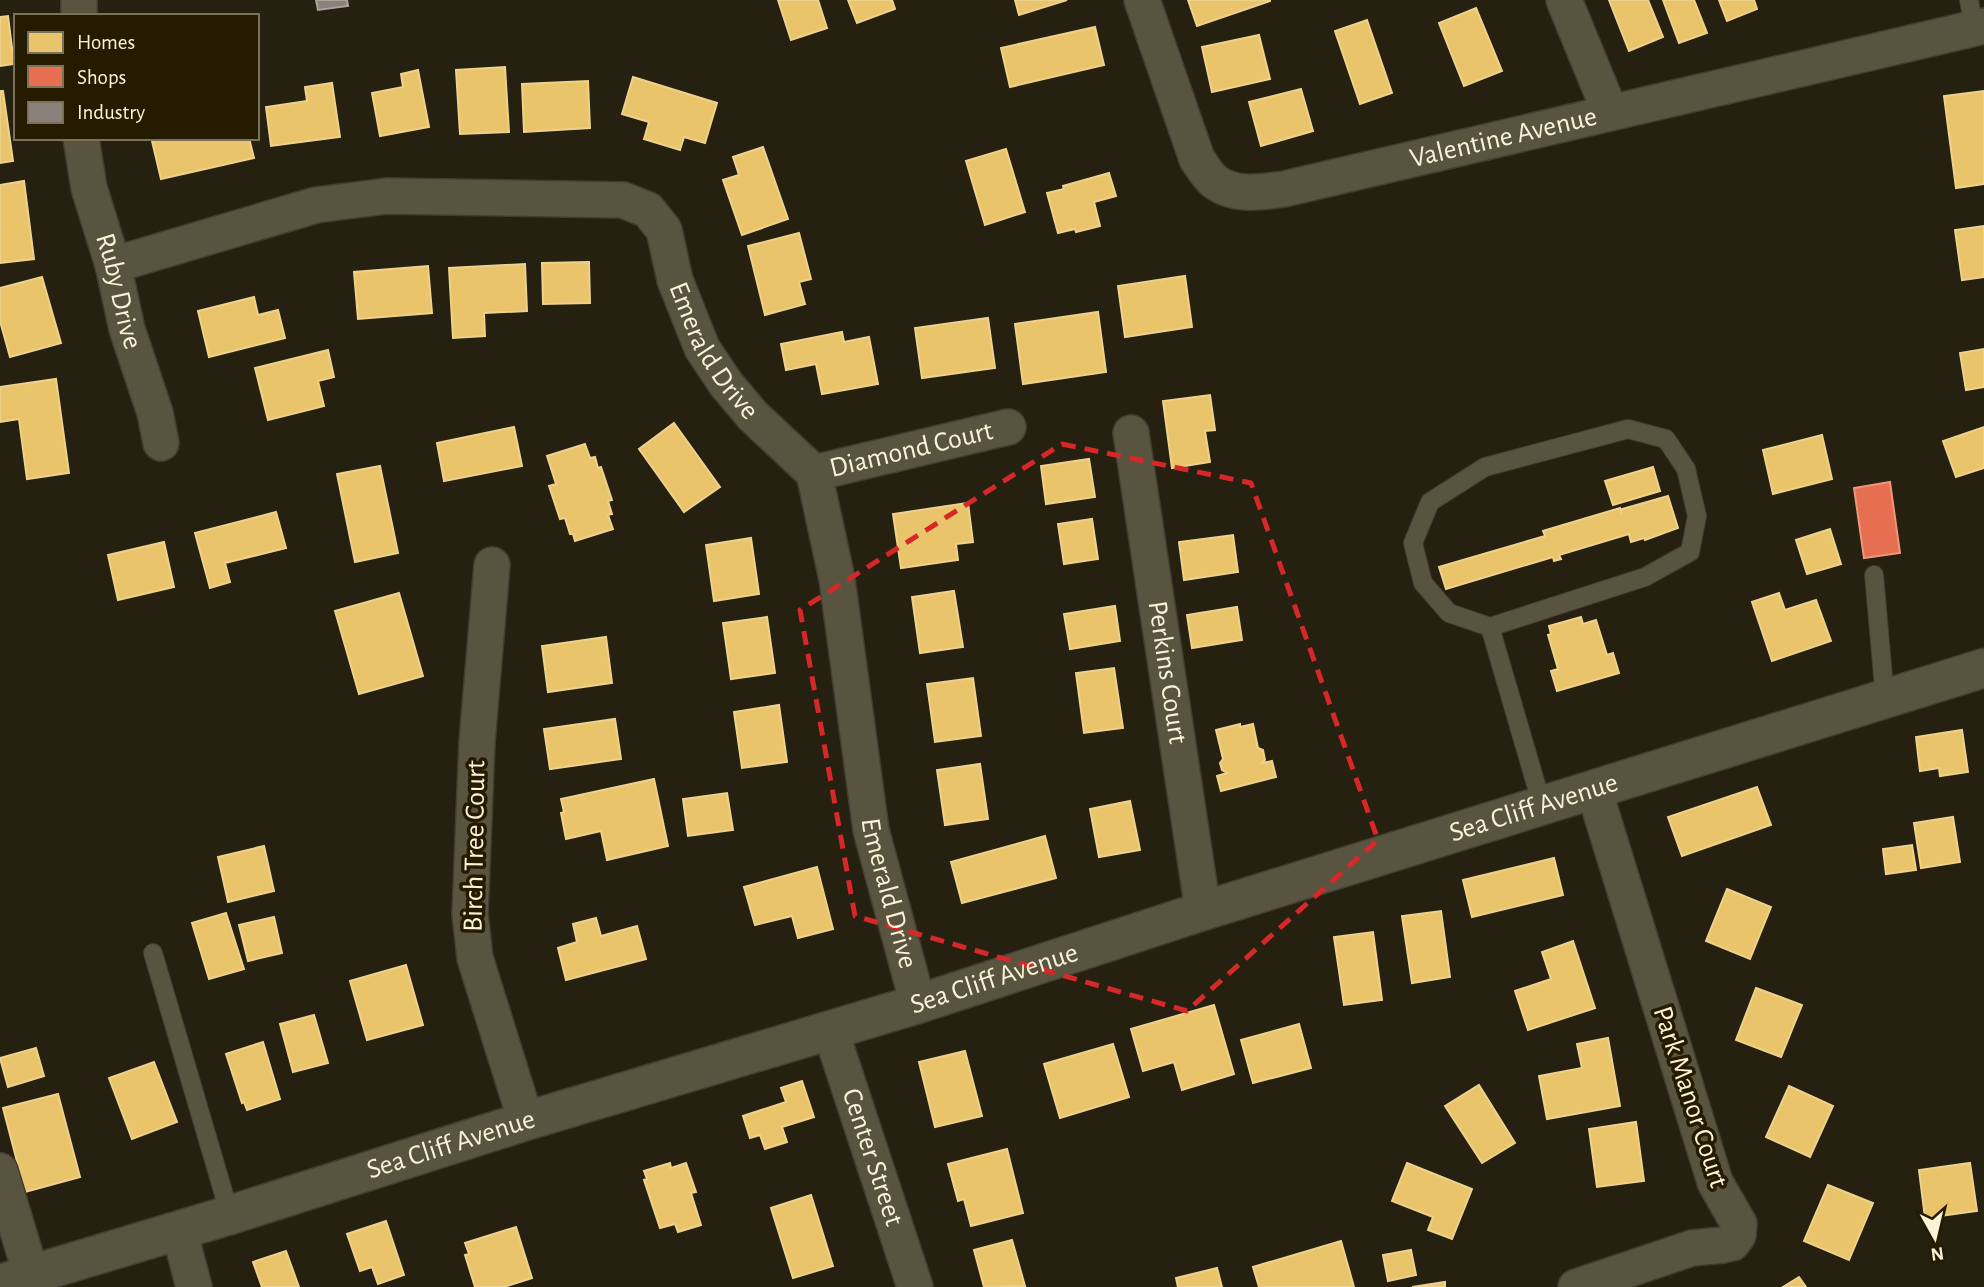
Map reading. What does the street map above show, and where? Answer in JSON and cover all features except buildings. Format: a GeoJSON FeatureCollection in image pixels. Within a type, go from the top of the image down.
{"type":"FeatureCollection","features":[{"type":"Feature","properties":{"kind":"street","name":"Valentine Avenue"},"geometry":{"type":"LineString","coordinates":[[1143,0],[1197,159],[1213,180],[1228,189],[1251,193],[1284,188],[1609,112],[1976,18]]}},
{"type":"Feature","properties":{"kind":"street"},"geometry":{"type":"LineString","coordinates":[[1564,0],[1609,112]]}},
{"type":"Feature","properties":{"kind":"street","name":"Ruby Drive"},"geometry":{"type":"LineString","coordinates":[[81,140],[89,188],[113,265],[127,329],[155,414],[161,443]]}},
{"type":"Feature","properties":{"kind":"street","name":"Emerald Drive"},"geometry":{"type":"LineString","coordinates":[[113,265],[316,205],[387,196],[623,200],[648,210],[664,230],[675,280],[702,348],[726,384],[754,416],[814,473],[837,579],[871,830],[918,1004]]}},
{"type":"Feature","properties":{"kind":"street","name":"Diamond Court"},"geometry":{"type":"LineString","coordinates":[[814,473],[1008,427]]}},
{"type":"Feature","properties":{"kind":"street","name":"Perkins Court"},"geometry":{"type":"LineString","coordinates":[[1131,433],[1203,911]]}},
{"type":"Feature","properties":{"kind":"street","name":"Birch Tree Court"},"geometry":{"type":"LineString","coordinates":[[492,565],[477,742],[470,914],[475,958],[526,1121]]}},
{"type":"Feature","properties":{"kind":"street","name":"Sea Cliff Avenue"},"geometry":{"type":"LineString","coordinates":[[16,1279],[230,1215],[526,1121],[918,1004],[1203,911],[1984,668]]}},
{"type":"Feature","properties":{"kind":"street","name":"Park Manor Court"},"geometry":{"type":"LineString","coordinates":[[1576,1287],[1692,1248],[1728,1244],[1737,1238],[1739,1231],[1737,1220],[1715,1182],[1594,790]]}},
{"type":"Feature","properties":{"kind":"street","name":"Center Street"},"geometry":{"type":"LineString","coordinates":[[830,1029],[915,1287]]}},
{"type":"Feature","properties":{"kind":"street"},"geometry":{"type":"LineString","coordinates":[[0,1171],[16,1279]]}},
{"type":"Feature","properties":{"kind":"street"},"geometry":{"type":"LineString","coordinates":[[179,1230],[194,1287]]}},
{"type":"Feature","properties":{"kind":"lane"},"geometry":{"type":"LineString","coordinates":[[1628,429],[1666,439],[1686,469],[1697,516],[1690,552],[1645,578],[1490,627],[1449,613],[1423,583],[1413,543],[1430,502],[1485,467],[1511,460],[1628,429]]}},
{"type":"Feature","properties":{"kind":"lane"},"geometry":{"type":"LineString","coordinates":[[1874,575],[1885,699]]}},
{"type":"Feature","properties":{"kind":"lane"},"geometry":{"type":"LineString","coordinates":[[1490,627],[1542,805]]}},
{"type":"Feature","properties":{"kind":"lane"},"geometry":{"type":"LineString","coordinates":[[153,953],[230,1215]]}},
{"type":"Feature","properties":{"kind":"highlighted area"},"geometry":{"type":"Polygon","coordinates":[[[1062,444],[1251,483],[1378,840],[1187,1011],[855,916],[800,610],[1062,444]]]}}]}
